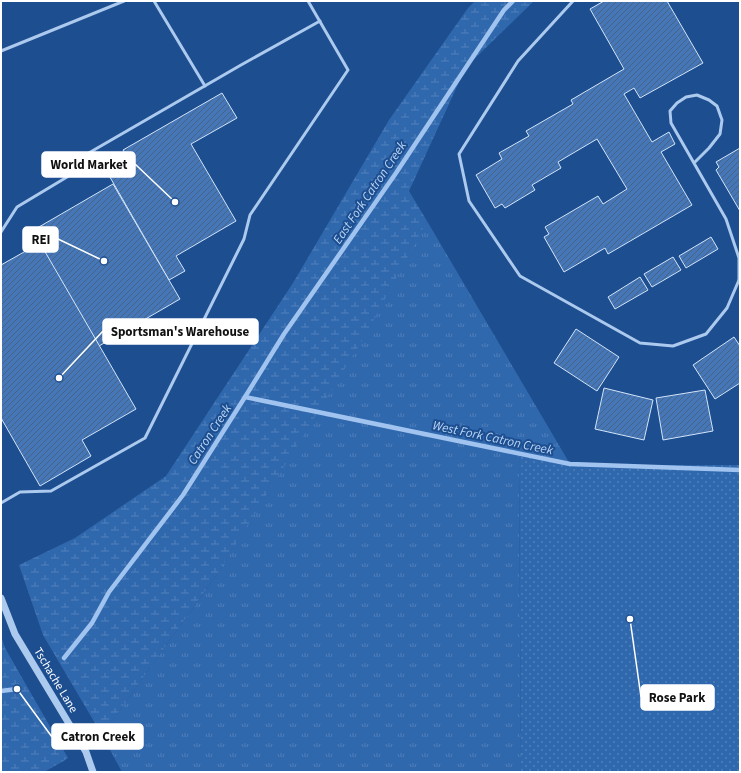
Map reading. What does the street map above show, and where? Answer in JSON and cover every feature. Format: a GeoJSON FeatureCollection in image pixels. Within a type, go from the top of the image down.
{"type":"FeatureCollection","features":[{"type":"Feature","properties":{"kind":"street","name":"Tschache Lane"},"geometry":{"type":"LineString","coordinates":[[1,598],[15,634],[86,752],[93,772]]}},
{"type":"Feature","properties":{"kind":"lane"},"geometry":{"type":"LineString","coordinates":[[1,51],[124,1]]}},
{"type":"Feature","properties":{"kind":"lane"},"geometry":{"type":"LineString","coordinates":[[154,1],[204,86]]}},
{"type":"Feature","properties":{"kind":"lane"},"geometry":{"type":"LineString","coordinates":[[1,504],[20,492],[51,491],[145,438],[244,239],[250,215],[348,70],[308,1]]}},
{"type":"Feature","properties":{"kind":"lane"},"geometry":{"type":"LineString","coordinates":[[573,1],[518,61],[459,154],[469,201],[520,276],[640,343],[673,346],[706,334],[727,308],[739,280],[739,258],[726,219],[671,123],[670,111],[676,103],[686,97],[697,95],[717,106],[722,120],[720,134],[694,163]]}},
{"type":"Feature","properties":{"kind":"lane"},"geometry":{"type":"LineString","coordinates":[[1,232],[17,207],[77,171],[88,154],[204,86],[320,21]]}},
{"type":"Feature","properties":{"kind":"green space"},"geometry":{"type":"Polygon","coordinates":[[[475,1],[534,1],[466,67],[409,191],[427,221],[365,336],[218,573],[102,735],[43,635],[19,565],[75,538],[166,476],[293,283],[389,120],[468,8],[475,1]]]}},
{"type":"Feature","properties":{"kind":"green space"},"geometry":{"type":"Polygon","coordinates":[[[427,221],[570,464],[519,453],[521,772],[122,772],[102,735],[218,573],[427,221]]]}},
{"type":"Feature","properties":{"kind":"green space"},"geometry":{"type":"Polygon","coordinates":[[[519,453],[590,466],[740,465],[740,772],[521,772],[519,453]]]}},
{"type":"Feature","properties":{"kind":"green space"},"geometry":{"type":"Polygon","coordinates":[[[1,636],[5,648],[68,758],[44,772],[1,772],[1,636]]]}},
{"type":"Feature","properties":{"kind":"building"},"geometry":{"type":"Polygon","coordinates":[[[604,1],[667,1],[703,63],[640,98],[634,88],[624,94],[652,142],[669,132],[675,144],[661,152],[692,205],[608,254],[605,248],[564,272],[544,237],[549,234],[545,227],[598,196],[603,204],[627,189],[597,139],[558,162],[561,168],[532,185],[535,190],[505,208],[502,204],[495,208],[476,175],[502,159],[499,153],[529,136],[526,131],[573,104],[571,100],[624,69],[590,9],[604,1]]]}},
{"type":"Feature","properties":{"kind":"building"},"geometry":{"type":"Polygon","coordinates":[[[222,93],[237,118],[191,144],[236,221],[176,256],[185,271],[169,280],[107,172],[129,160],[123,150],[222,93]]]}},
{"type":"Feature","properties":{"kind":"building"},"geometry":{"type":"Polygon","coordinates":[[[740,148],[740,211],[716,170],[719,167],[716,162],[740,148]]]}},
{"type":"Feature","properties":{"kind":"building"},"geometry":{"type":"Polygon","coordinates":[[[113,184],[180,299],[99,346],[32,231],[113,184]]]}},
{"type":"Feature","properties":{"kind":"building"},"geometry":{"type":"Polygon","coordinates":[[[711,237],[718,249],[686,268],[679,256],[711,237]]]}},
{"type":"Feature","properties":{"kind":"building"},"geometry":{"type":"Polygon","coordinates":[[[40,243],[136,409],[82,440],[91,456],[40,486],[1,418],[1,265],[40,243]]]}},
{"type":"Feature","properties":{"kind":"building"},"geometry":{"type":"Polygon","coordinates":[[[673,257],[681,270],[652,287],[644,274],[673,257]]]}},
{"type":"Feature","properties":{"kind":"building"},"geometry":{"type":"Polygon","coordinates":[[[640,277],[648,290],[615,309],[608,297],[640,277]]]}},
{"type":"Feature","properties":{"kind":"building"},"geometry":{"type":"Polygon","coordinates":[[[576,329],[619,357],[597,391],[554,363],[576,329]]]}},
{"type":"Feature","properties":{"kind":"building"},"geometry":{"type":"Polygon","coordinates":[[[734,337],[740,346],[740,383],[715,399],[693,365],[734,337]]]}},
{"type":"Feature","properties":{"kind":"building"},"geometry":{"type":"Polygon","coordinates":[[[604,388],[653,400],[644,440],[595,429],[604,388]]]}},
{"type":"Feature","properties":{"kind":"building"},"geometry":{"type":"Polygon","coordinates":[[[705,390],[713,431],[663,440],[656,398],[705,390]]]}},
{"type":"Feature","properties":{"kind":"waterway","name":"East Fork Catron Creek"},"geometry":{"type":"LineString","coordinates":[[64,658],[92,623],[109,592],[183,495],[284,334],[396,173],[504,10],[513,1]]}},
{"type":"Feature","properties":{"kind":"waterway","name":"West Fork Catron Creek"},"geometry":{"type":"LineString","coordinates":[[245,397],[570,464],[740,470]]}},
{"type":"Feature","properties":{"kind":"waterway","name":"Catron Creek"},"geometry":{"type":"LineString","coordinates":[[1,691],[17,689]]}},
{"type":"Feature","properties":{"kind":"place","name":"World Market"},"geometry":{"type":"Point","coordinates":[175,202]}},
{"type":"Feature","properties":{"kind":"place","name":"REI"},"geometry":{"type":"Point","coordinates":[104,261]}},
{"type":"Feature","properties":{"kind":"place","name":"Sportsman's Warehouse"},"geometry":{"type":"Point","coordinates":[59,378]}},
{"type":"Feature","properties":{"kind":"place","name":"Rose Park"},"geometry":{"type":"Point","coordinates":[630,619]}},
{"type":"Feature","properties":{"kind":"place","name":"Catron Creek"},"geometry":{"type":"Point","coordinates":[17,689]}}]}
